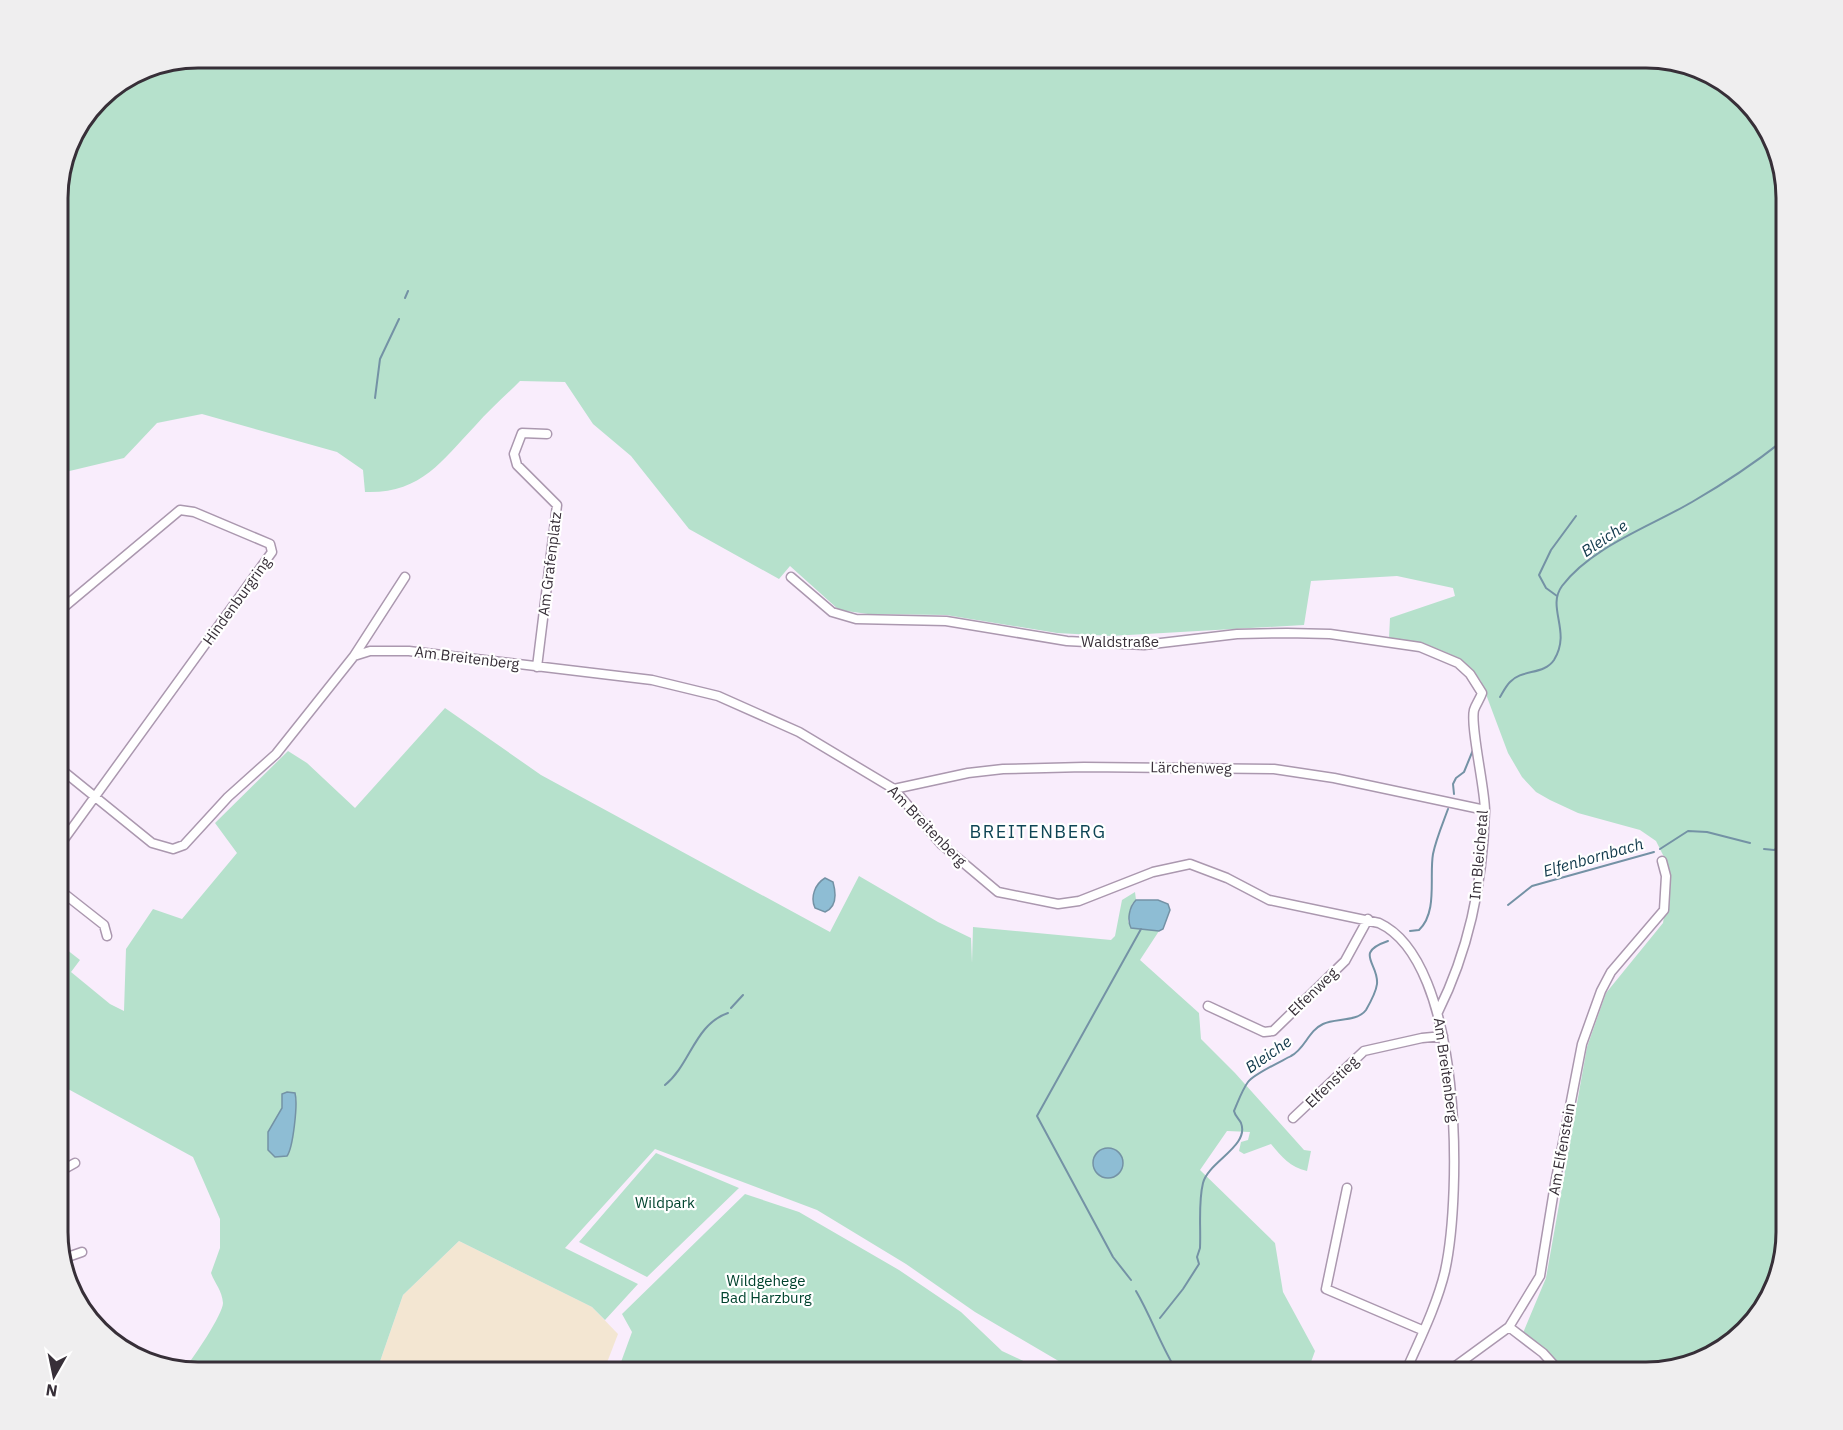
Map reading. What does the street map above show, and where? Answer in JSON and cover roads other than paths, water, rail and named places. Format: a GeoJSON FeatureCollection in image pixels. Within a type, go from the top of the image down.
{"type":"FeatureCollection","features":[{"type":"Feature","properties":{"kind":"street","name":"Am Grafenplatz"},"geometry":{"type":"LineString","coordinates":[[537,667],[557,506],[517,465],[514,454],[522,433],[547,434]]}},
{"type":"Feature","properties":{"kind":"street","name":"Hindenburgring"},"geometry":{"type":"LineString","coordinates":[[68,604],[180,510],[194,512],[270,544],[272,552],[96,796]]}},
{"type":"Feature","properties":{"kind":"street","name":"Waldstraße"},"geometry":{"type":"LineString","coordinates":[[791,576],[832,612],[856,619],[946,621],[1067,641],[1144,645],[1237,634],[1287,633],[1330,634],[1420,647],[1458,663],[1470,674],[1482,693]]}},
{"type":"Feature","properties":{"kind":"street"},"geometry":{"type":"LineString","coordinates":[[68,774],[152,843],[173,849],[184,845],[228,797],[276,754],[354,656],[405,577]]}},
{"type":"Feature","properties":{"kind":"street","name":"Am Breitenberg"},"geometry":{"type":"LineString","coordinates":[[354,656],[370,651],[396,650],[652,680],[718,696],[799,732],[894,789],[941,844],[998,892],[1058,904],[1079,901],[1153,872],[1191,864],[1227,878],[1269,900],[1368,920],[1393,929],[1415,957],[1438,1012],[1454,1131],[1451,1237],[1444,1274],[1409,1362]]}},
{"type":"Feature","properties":{"kind":"street","name":"Im Bleichetal"},"geometry":{"type":"LineString","coordinates":[[1438,1012],[1456,977],[1466,946],[1476,899],[1485,810],[1474,712],[1482,693]]}},
{"type":"Feature","properties":{"kind":"street","name":"Lärchenweg"},"geometry":{"type":"LineString","coordinates":[[894,789],[968,773],[1003,769],[1084,767],[1274,769],[1334,778],[1485,810]]}},
{"type":"Feature","properties":{"kind":"street"},"geometry":{"type":"LineString","coordinates":[[68,834],[96,796]]}},
{"type":"Feature","properties":{"kind":"street","name":"Am Elfenstein"},"geometry":{"type":"LineString","coordinates":[[1461,1362],[1509,1328],[1540,1276],[1547,1249],[1555,1184],[1582,1044],[1611,972],[1664,910],[1666,876],[1662,861]]}},
{"type":"Feature","properties":{"kind":"street"},"geometry":{"type":"LineString","coordinates":[[68,897],[104,925],[107,936]]}},
{"type":"Feature","properties":{"kind":"street","name":"Elfenweg"},"geometry":{"type":"LineString","coordinates":[[1208,1006],[1264,1032],[1273,1031],[1345,961],[1368,920]]}},
{"type":"Feature","properties":{"kind":"street","name":"Elfenstieg"},"geometry":{"type":"LineString","coordinates":[[1293,1118],[1364,1051],[1422,1038],[1443,1036]]}},
{"type":"Feature","properties":{"kind":"street"},"geometry":{"type":"LineString","coordinates":[[68,1167],[75,1163]]}},
{"type":"Feature","properties":{"kind":"street"},"geometry":{"type":"LineString","coordinates":[[1347,1188],[1326,1288],[1422,1330]]}},
{"type":"Feature","properties":{"kind":"street"},"geometry":{"type":"LineString","coordinates":[[70,1256],[81,1252]]}},
{"type":"Feature","properties":{"kind":"street"},"geometry":{"type":"LineString","coordinates":[[1509,1328],[1543,1353],[1551,1362]]}},
{"type":"Feature","properties":{"kind":"water"},"geometry":{"type":"Polygon","coordinates":[[[825,878],[833,882],[835,895],[832,907],[825,912],[815,908],[813,895],[816,887],[825,878]]]}},
{"type":"Feature","properties":{"kind":"water"},"geometry":{"type":"Polygon","coordinates":[[[1136,900],[1158,900],[1168,904],[1170,910],[1163,929],[1159,931],[1131,928],[1129,914],[1136,900]]]}},
{"type":"Feature","properties":{"kind":"water"},"geometry":{"type":"Polygon","coordinates":[[[295,1093],[296,1099],[293,1135],[287,1156],[275,1157],[268,1150],[268,1132],[282,1108],[282,1094],[295,1093]]]}},
{"type":"Feature","properties":{"kind":"water"},"geometry":{"type":"Polygon","coordinates":[[[1108,1148],[1119,1152],[1123,1163],[1119,1174],[1108,1178],[1097,1174],[1093,1163],[1097,1152],[1108,1148]]]}},
{"type":"Feature","properties":{"kind":"waterway"},"geometry":{"type":"LineString","coordinates":[[405,298],[408,291]]}},
{"type":"Feature","properties":{"kind":"waterway"},"geometry":{"type":"LineString","coordinates":[[375,398],[380,359],[399,319]]}},
{"type":"Feature","properties":{"kind":"waterway","name":"Bleiche"},"geometry":{"type":"LineString","coordinates":[[1500,697],[1507,685],[1515,678],[1545,668],[1554,660],[1561,639],[1557,611],[1558,594],[1574,572],[1622,538],[1716,488],[1776,446]]}},
{"type":"Feature","properties":{"kind":"waterway"},"geometry":{"type":"LineString","coordinates":[[1557,596],[1546,588],[1539,575],[1551,550],[1576,516]]}},
{"type":"Feature","properties":{"kind":"waterway","name":"Bleiche"},"geometry":{"type":"LineString","coordinates":[[1454,794],[1453,784],[1456,778],[1464,772],[1473,750]]}},
{"type":"Feature","properties":{"kind":"waterway","name":"Bleiche"},"geometry":{"type":"LineString","coordinates":[[1410,931],[1419,930],[1429,914],[1433,854],[1448,809]]}},
{"type":"Feature","properties":{"kind":"waterway","name":"Elfenbornbach"},"geometry":{"type":"LineString","coordinates":[[1660,849],[1688,831],[1707,832],[1750,843]]}},
{"type":"Feature","properties":{"kind":"waterway","name":"Elfenbornbach"},"geometry":{"type":"LineString","coordinates":[[1764,849],[1776,849]]}},
{"type":"Feature","properties":{"kind":"waterway","name":"Elfenbornbach"},"geometry":{"type":"LineString","coordinates":[[1508,905],[1532,886],[1654,852]]}},
{"type":"Feature","properties":{"kind":"waterway"},"geometry":{"type":"LineString","coordinates":[[1131,1280],[1113,1257],[1037,1116],[1141,929]]}},
{"type":"Feature","properties":{"kind":"waterway","name":"Bleiche"},"geometry":{"type":"LineString","coordinates":[[1160,1318],[1199,1264],[1197,1257],[1200,1248],[1200,1207],[1203,1183],[1206,1175],[1240,1139],[1241,1123],[1234,1111],[1246,1085],[1256,1075],[1296,1053],[1318,1027],[1328,1022],[1352,1018],[1366,1010],[1377,984],[1370,954],[1378,945],[1388,941]]}},
{"type":"Feature","properties":{"kind":"waterway"},"geometry":{"type":"LineString","coordinates":[[731,1008],[743,995]]}},
{"type":"Feature","properties":{"kind":"waterway"},"geometry":{"type":"LineString","coordinates":[[665,1085],[681,1067],[707,1026],[728,1013]]}},
{"type":"Feature","properties":{"kind":"waterway","name":"Bleiche"},"geometry":{"type":"LineString","coordinates":[[1136,1291],[1172,1362]]}},
{"type":"Feature","properties":{"kind":"district","name":"BREITENBERG"},"geometry":{"type":"Point","coordinates":[1038,832]}},
{"type":"Feature","properties":{"kind":"park label","name":"Wildpark"},"geometry":{"type":"Point","coordinates":[665,1203]}},
{"type":"Feature","properties":{"kind":"park label","name":"Wildgehege Bad Harzburg"},"geometry":{"type":"Point","coordinates":[766,1290]}}]}
